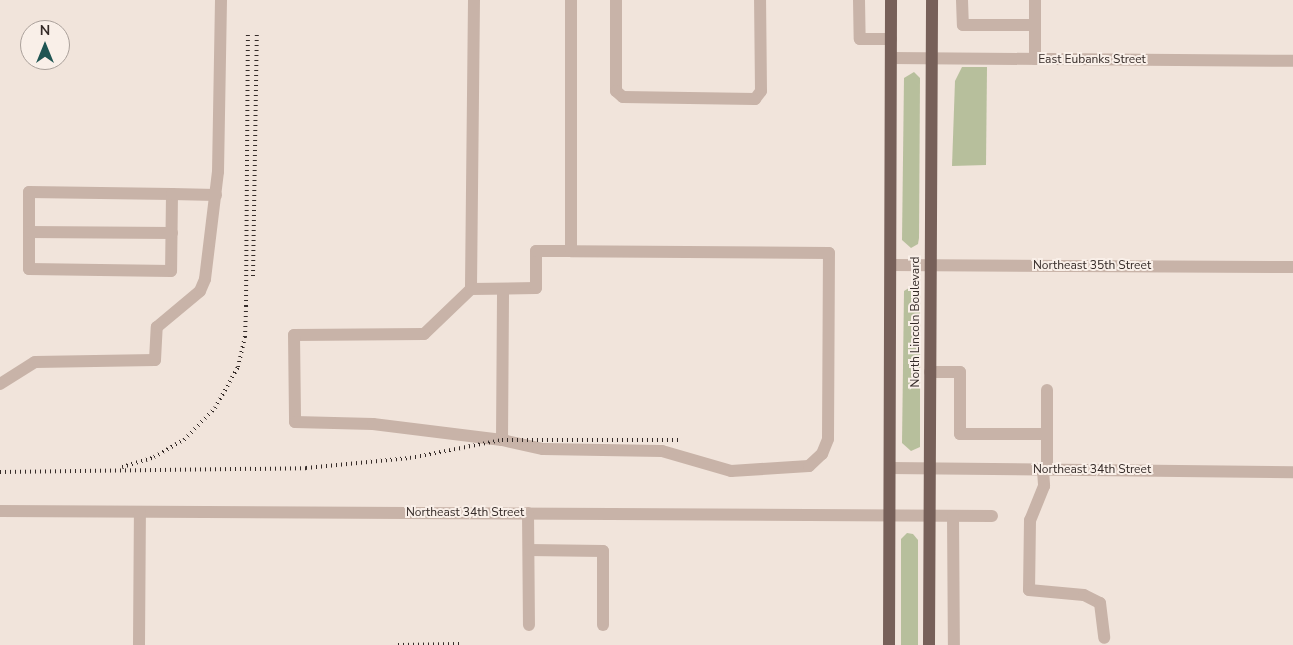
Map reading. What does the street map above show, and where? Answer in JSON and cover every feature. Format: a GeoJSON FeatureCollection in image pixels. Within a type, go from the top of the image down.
{"type":"FeatureCollection","features":[{"type":"Feature","properties":{"kind":"main road","name":"North Lincoln Boulevard"},"geometry":{"type":"LineString","coordinates":[[889,645],[891,0]]}},
{"type":"Feature","properties":{"kind":"main road","name":"North Lincoln Boulevard"},"geometry":{"type":"LineString","coordinates":[[929,645],[932,0]]}},
{"type":"Feature","properties":{"kind":"street"},"geometry":{"type":"LineString","coordinates":[[0,384],[35,362],[155,360],[157,327],[195,298],[205,278],[216,195],[221,0]]}},
{"type":"Feature","properties":{"kind":"street"},"geometry":{"type":"LineString","coordinates":[[471,289],[474,0]]}},
{"type":"Feature","properties":{"kind":"street"},"geometry":{"type":"LineString","coordinates":[[571,251],[572,0]]}},
{"type":"Feature","properties":{"kind":"street"},"geometry":{"type":"LineString","coordinates":[[616,0],[616,91],[623,97],[755,99],[761,92],[760,0]]}},
{"type":"Feature","properties":{"kind":"street"},"geometry":{"type":"LineString","coordinates":[[859,0],[860,39],[891,39]]}},
{"type":"Feature","properties":{"kind":"street"},"geometry":{"type":"LineString","coordinates":[[962,0],[963,25],[1035,25]]}},
{"type":"Feature","properties":{"kind":"street"},"geometry":{"type":"LineString","coordinates":[[1034,59],[1035,0]]}},
{"type":"Feature","properties":{"kind":"street","name":"East Eubanks Street"},"geometry":{"type":"LineString","coordinates":[[891,58],[1293,62]]}},
{"type":"Feature","properties":{"kind":"street"},"geometry":{"type":"LineString","coordinates":[[172,194],[171,271],[29,269],[29,192],[172,194],[216,195]]}},
{"type":"Feature","properties":{"kind":"street"},"geometry":{"type":"LineString","coordinates":[[29,232],[172,232]]}},
{"type":"Feature","properties":{"kind":"street"},"geometry":{"type":"LineString","coordinates":[[536,251],[829,253],[828,439],[822,454],[809,466],[731,471],[662,450],[543,449],[502,440],[373,424],[295,422],[294,335],[424,334],[471,289],[536,288],[536,251]]}},
{"type":"Feature","properties":{"kind":"street","name":"Northeast 35th Street"},"geometry":{"type":"LineString","coordinates":[[891,265],[1293,267]]}},
{"type":"Feature","properties":{"kind":"street"},"geometry":{"type":"LineString","coordinates":[[502,440],[503,289]]}},
{"type":"Feature","properties":{"kind":"street"},"geometry":{"type":"LineString","coordinates":[[930,372],[960,372],[960,434],[1047,434]]}},
{"type":"Feature","properties":{"kind":"street"},"geometry":{"type":"LineString","coordinates":[[1047,390],[1044,486],[1030,520],[1029,590],[1084,595],[1100,603],[1104,638]]}},
{"type":"Feature","properties":{"kind":"street","name":"Northeast 34th Street"},"geometry":{"type":"LineString","coordinates":[[890,468],[1293,472]]}},
{"type":"Feature","properties":{"kind":"street","name":"Northeast 34th Street"},"geometry":{"type":"LineString","coordinates":[[0,511],[992,516]]}},
{"type":"Feature","properties":{"kind":"street"},"geometry":{"type":"LineString","coordinates":[[139,645],[140,512]]}},
{"type":"Feature","properties":{"kind":"street"},"geometry":{"type":"LineString","coordinates":[[528,513],[529,625]]}},
{"type":"Feature","properties":{"kind":"street"},"geometry":{"type":"LineString","coordinates":[[953,516],[954,645]]}},
{"type":"Feature","properties":{"kind":"street"},"geometry":{"type":"LineString","coordinates":[[529,550],[603,551],[603,624]]}},
{"type":"Feature","properties":{"kind":"green space"},"geometry":{"type":"Polygon","coordinates":[[[962,67],[987,67],[986,165],[952,166],[955,81],[962,67]]]}},
{"type":"Feature","properties":{"kind":"green space"},"geometry":{"type":"Polygon","coordinates":[[[914,72],[920,78],[919,238],[918,244],[911,248],[902,240],[904,78],[914,72]]]}},
{"type":"Feature","properties":{"kind":"green space"},"geometry":{"type":"Polygon","coordinates":[[[914,285],[920,292],[920,447],[911,451],[902,443],[904,291],[914,285]]]}},
{"type":"Feature","properties":{"kind":"green space"},"geometry":{"type":"Polygon","coordinates":[[[907,533],[913,534],[918,540],[918,645],[901,645],[901,539],[907,533]]]}},
{"type":"Feature","properties":{"kind":"railway"},"geometry":{"type":"LineString","coordinates":[[253,276],[257,31]]}},
{"type":"Feature","properties":{"kind":"railway"},"geometry":{"type":"LineString","coordinates":[[122,467],[154,457],[184,440],[215,408],[238,367],[245,337],[246,306],[248,35]]}},
{"type":"Feature","properties":{"kind":"railway"},"geometry":{"type":"LineString","coordinates":[[0,472],[306,468],[410,458],[502,440],[679,440]]}},
{"type":"Feature","properties":{"kind":"railway"},"geometry":{"type":"LineString","coordinates":[[398,645],[459,644]]}}]}
